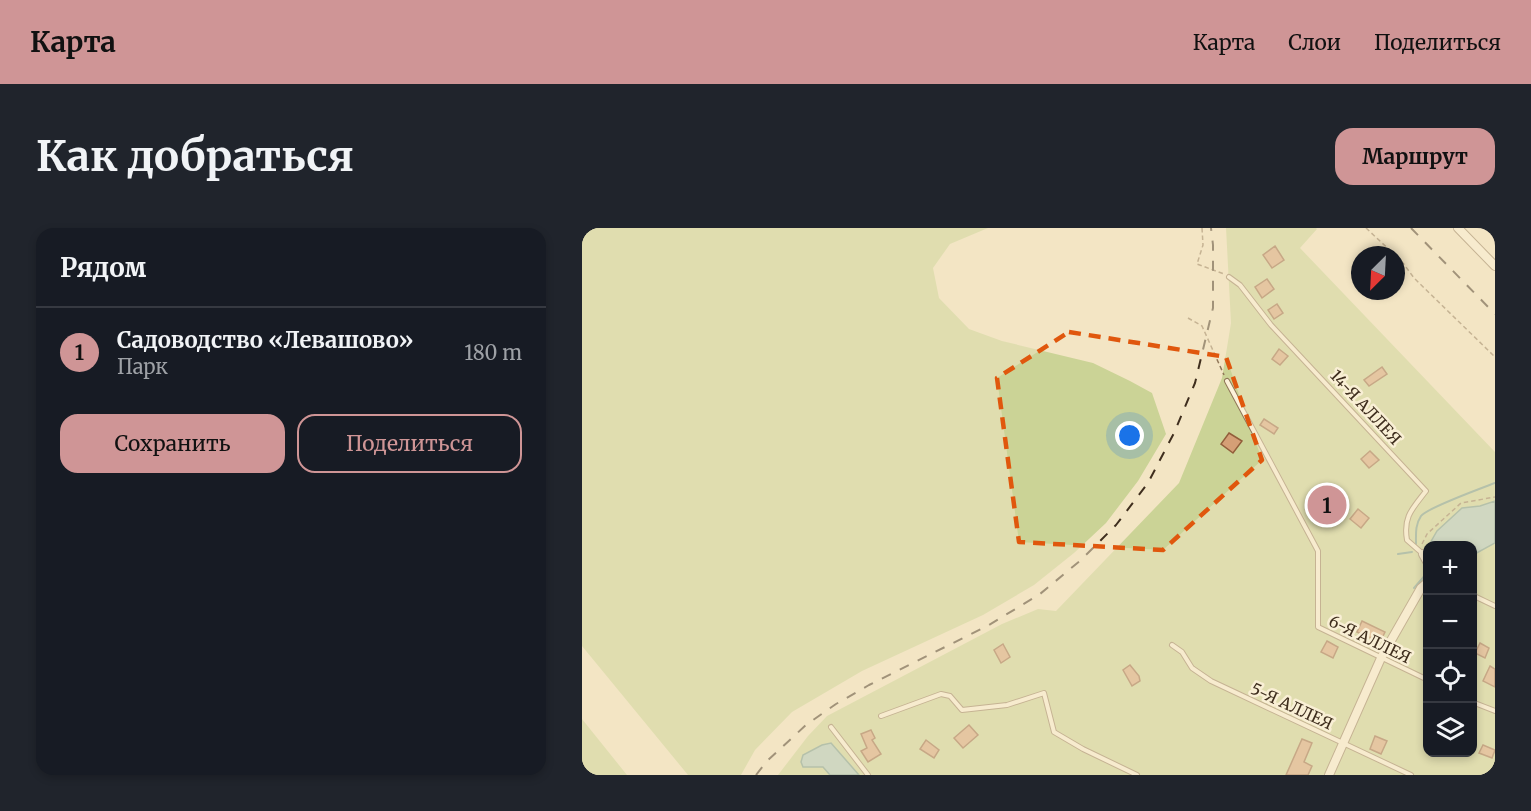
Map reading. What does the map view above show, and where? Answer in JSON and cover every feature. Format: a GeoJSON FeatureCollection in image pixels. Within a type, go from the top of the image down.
{"type":"FeatureCollection","features":[{"type":"Feature","properties":{"kind":"street"},"geometry":{"type":"LineString","coordinates":[[1458,228],[1492,258],[1495,266]]}},
{"type":"Feature","properties":{"kind":"street"},"geometry":{"type":"LineString","coordinates":[[1329,775],[1381,658],[1423,586]]}},
{"type":"Feature","properties":{"kind":"lane","name":"14-Я АЛЛЕЯ"},"geometry":{"type":"LineString","coordinates":[[1229,277],[1240,285],[1271,325],[1426,491],[1409,513],[1405,528],[1407,540],[1423,554]]}},
{"type":"Feature","properties":{"kind":"lane","name":"6-Я АЛЛЕЯ"},"geometry":{"type":"LineString","coordinates":[[1227,381],[1318,551],[1318,627],[1423,678]]}},
{"type":"Feature","properties":{"kind":"lane"},"geometry":{"type":"LineString","coordinates":[[1477,597],[1495,606]]}},
{"type":"Feature","properties":{"kind":"lane","name":"5-Я АЛЛЕЯ"},"geometry":{"type":"LineString","coordinates":[[1172,645],[1182,652],[1192,668],[1211,681],[1411,775]]}},
{"type":"Feature","properties":{"kind":"lane"},"geometry":{"type":"LineString","coordinates":[[881,716],[941,694],[950,696],[962,710],[1007,705],[1044,693],[1054,732],[1137,775]]}},
{"type":"Feature","properties":{"kind":"lane"},"geometry":{"type":"LineString","coordinates":[[1475,703],[1495,711]]}},
{"type":"Feature","properties":{"kind":"lane"},"geometry":{"type":"LineString","coordinates":[[831,727],[868,775]]}},
{"type":"Feature","properties":{"kind":"path"},"geometry":{"type":"LineString","coordinates":[[1202,228],[1203,245],[1197,264],[1229,277]]}},
{"type":"Feature","properties":{"kind":"path"},"geometry":{"type":"LineString","coordinates":[[1366,228],[1385,246]]}},
{"type":"Feature","properties":{"kind":"path"},"geometry":{"type":"LineString","coordinates":[[1405,266],[1414,278],[1495,357]]}},
{"type":"Feature","properties":{"kind":"path"},"geometry":{"type":"LineString","coordinates":[[1188,318],[1202,326],[1227,381]]}},
{"type":"Feature","properties":{"kind":"path"},"geometry":{"type":"LineString","coordinates":[[1423,541],[1427,534],[1461,503],[1495,496]]}},
{"type":"Feature","properties":{"kind":"path"},"geometry":{"type":"LineString","coordinates":[[1423,541],[1423,554]]}},
{"type":"Feature","properties":{"kind":"highlighted area"},"geometry":{"type":"Polygon","coordinates":[[[1069,332],[1226,357],[1262,460],[1163,550],[1019,542],[997,378],[1069,332]]]}},
{"type":"Feature","properties":{"kind":"green space"},"geometry":{"type":"Polygon","coordinates":[[[582,228],[988,228],[950,244],[933,268],[939,298],[969,329],[1002,341],[1093,363],[1152,393],[1166,434],[1138,481],[1106,523],[1074,553],[1034,585],[983,615],[862,671],[792,712],[755,750],[741,775],[688,775],[582,646],[582,228]]]}},
{"type":"Feature","properties":{"kind":"green space"},"geometry":{"type":"Polygon","coordinates":[[[1226,228],[1316,228],[1300,248],[1495,452],[1495,775],[778,775],[808,736],[827,716],[1002,624],[1038,609],[1056,611],[1179,483],[1222,378],[1231,323],[1226,228]]]}},
{"type":"Feature","properties":{"kind":"green space"},"geometry":{"type":"Polygon","coordinates":[[[582,719],[627,775],[582,775],[582,719]]]}},
{"type":"Feature","properties":{"kind":"water"},"geometry":{"type":"Polygon","coordinates":[[[1495,501],[1495,543],[1477,553],[1477,541],[1431,541],[1437,531],[1462,508],[1495,501]]]}},
{"type":"Feature","properties":{"kind":"water"},"geometry":{"type":"Polygon","coordinates":[[[831,743],[859,775],[830,775],[823,767],[803,767],[801,762],[803,755],[831,743]]]}},
{"type":"Feature","properties":{"kind":"building"},"geometry":{"type":"Polygon","coordinates":[[[1275,246],[1284,260],[1272,268],[1263,255],[1275,246]]]}},
{"type":"Feature","properties":{"kind":"building"},"geometry":{"type":"Polygon","coordinates":[[[1267,279],[1274,289],[1262,298],[1255,287],[1267,279]]]}},
{"type":"Feature","properties":{"kind":"building"},"geometry":{"type":"Polygon","coordinates":[[[1277,304],[1283,313],[1274,319],[1268,310],[1277,304]]]}},
{"type":"Feature","properties":{"kind":"building"},"geometry":{"type":"Polygon","coordinates":[[[1279,349],[1288,356],[1280,365],[1272,359],[1279,349]]]}},
{"type":"Feature","properties":{"kind":"building"},"geometry":{"type":"Polygon","coordinates":[[[1382,367],[1387,374],[1369,386],[1364,380],[1382,367]]]}},
{"type":"Feature","properties":{"kind":"building"},"geometry":{"type":"Polygon","coordinates":[[[1264,419],[1278,428],[1274,434],[1260,425],[1264,419]]]}},
{"type":"Feature","properties":{"kind":"building"},"geometry":{"type":"Polygon","coordinates":[[[1229,433],[1242,441],[1233,453],[1221,444],[1229,433]]]}},
{"type":"Feature","properties":{"kind":"building"},"geometry":{"type":"Polygon","coordinates":[[[1370,451],[1379,460],[1369,468],[1361,459],[1370,451]]]}},
{"type":"Feature","properties":{"kind":"building"},"geometry":{"type":"Polygon","coordinates":[[[1358,509],[1369,518],[1361,528],[1350,519],[1358,509]]]}},
{"type":"Feature","properties":{"kind":"building"},"geometry":{"type":"Polygon","coordinates":[[[1362,621],[1385,632],[1380,642],[1357,632],[1362,621]]]}},
{"type":"Feature","properties":{"kind":"building"},"geometry":{"type":"Polygon","coordinates":[[[1327,641],[1338,647],[1333,658],[1321,652],[1327,641]]]}},
{"type":"Feature","properties":{"kind":"building"},"geometry":{"type":"Polygon","coordinates":[[[1480,643],[1489,648],[1485,658],[1477,654],[1480,643]]]}},
{"type":"Feature","properties":{"kind":"building"},"geometry":{"type":"Polygon","coordinates":[[[1003,644],[1010,657],[1001,663],[994,650],[1003,644]]]}},
{"type":"Feature","properties":{"kind":"building"},"geometry":{"type":"Polygon","coordinates":[[[1130,665],[1139,676],[1140,681],[1132,686],[1123,670],[1130,665]]]}},
{"type":"Feature","properties":{"kind":"building"},"geometry":{"type":"Polygon","coordinates":[[[1490,666],[1495,669],[1495,687],[1483,681],[1490,666]]]}},
{"type":"Feature","properties":{"kind":"building"},"geometry":{"type":"Polygon","coordinates":[[[969,725],[978,735],[963,748],[954,738],[969,725]]]}},
{"type":"Feature","properties":{"kind":"building"},"geometry":{"type":"Polygon","coordinates":[[[871,730],[875,738],[872,740],[881,754],[868,762],[861,751],[867,748],[861,734],[871,730]]]}},
{"type":"Feature","properties":{"kind":"building"},"geometry":{"type":"Polygon","coordinates":[[[1375,736],[1387,741],[1381,754],[1370,749],[1375,736]]]}},
{"type":"Feature","properties":{"kind":"building"},"geometry":{"type":"Polygon","coordinates":[[[1302,739],[1312,743],[1304,762],[1312,766],[1308,775],[1286,775],[1302,739]]]}},
{"type":"Feature","properties":{"kind":"building"},"geometry":{"type":"Polygon","coordinates":[[[926,740],[939,750],[934,758],[920,749],[926,740]]]}},
{"type":"Feature","properties":{"kind":"building"},"geometry":{"type":"Polygon","coordinates":[[[1483,745],[1495,750],[1492,758],[1479,753],[1483,745]]]}},
{"type":"Feature","properties":{"kind":"waterway"},"geometry":{"type":"LineString","coordinates":[[1416,544],[1416,530],[1425,512],[1495,483]]}},
{"type":"Feature","properties":{"kind":"waterway"},"geometry":{"type":"LineString","coordinates":[[1398,554],[1412,552]]}},
{"type":"Feature","properties":{"kind":"waterway"},"geometry":{"type":"LineString","coordinates":[[1414,588],[1423,578]]}},
{"type":"Feature","properties":{"kind":"railway"},"geometry":{"type":"LineString","coordinates":[[756,775],[767,761],[806,725],[836,704],[989,625],[1040,594],[1081,560],[1116,525],[1148,483],[1174,433],[1195,383],[1213,308],[1211,228]]}},
{"type":"Feature","properties":{"kind":"railway"},"geometry":{"type":"LineString","coordinates":[[1411,228],[1495,314]]}},
{"type":"Feature","properties":{"kind":"place","name":"Садоводство «Левашово»"},"geometry":{"type":"Point","coordinates":[1327,505]}}]}
